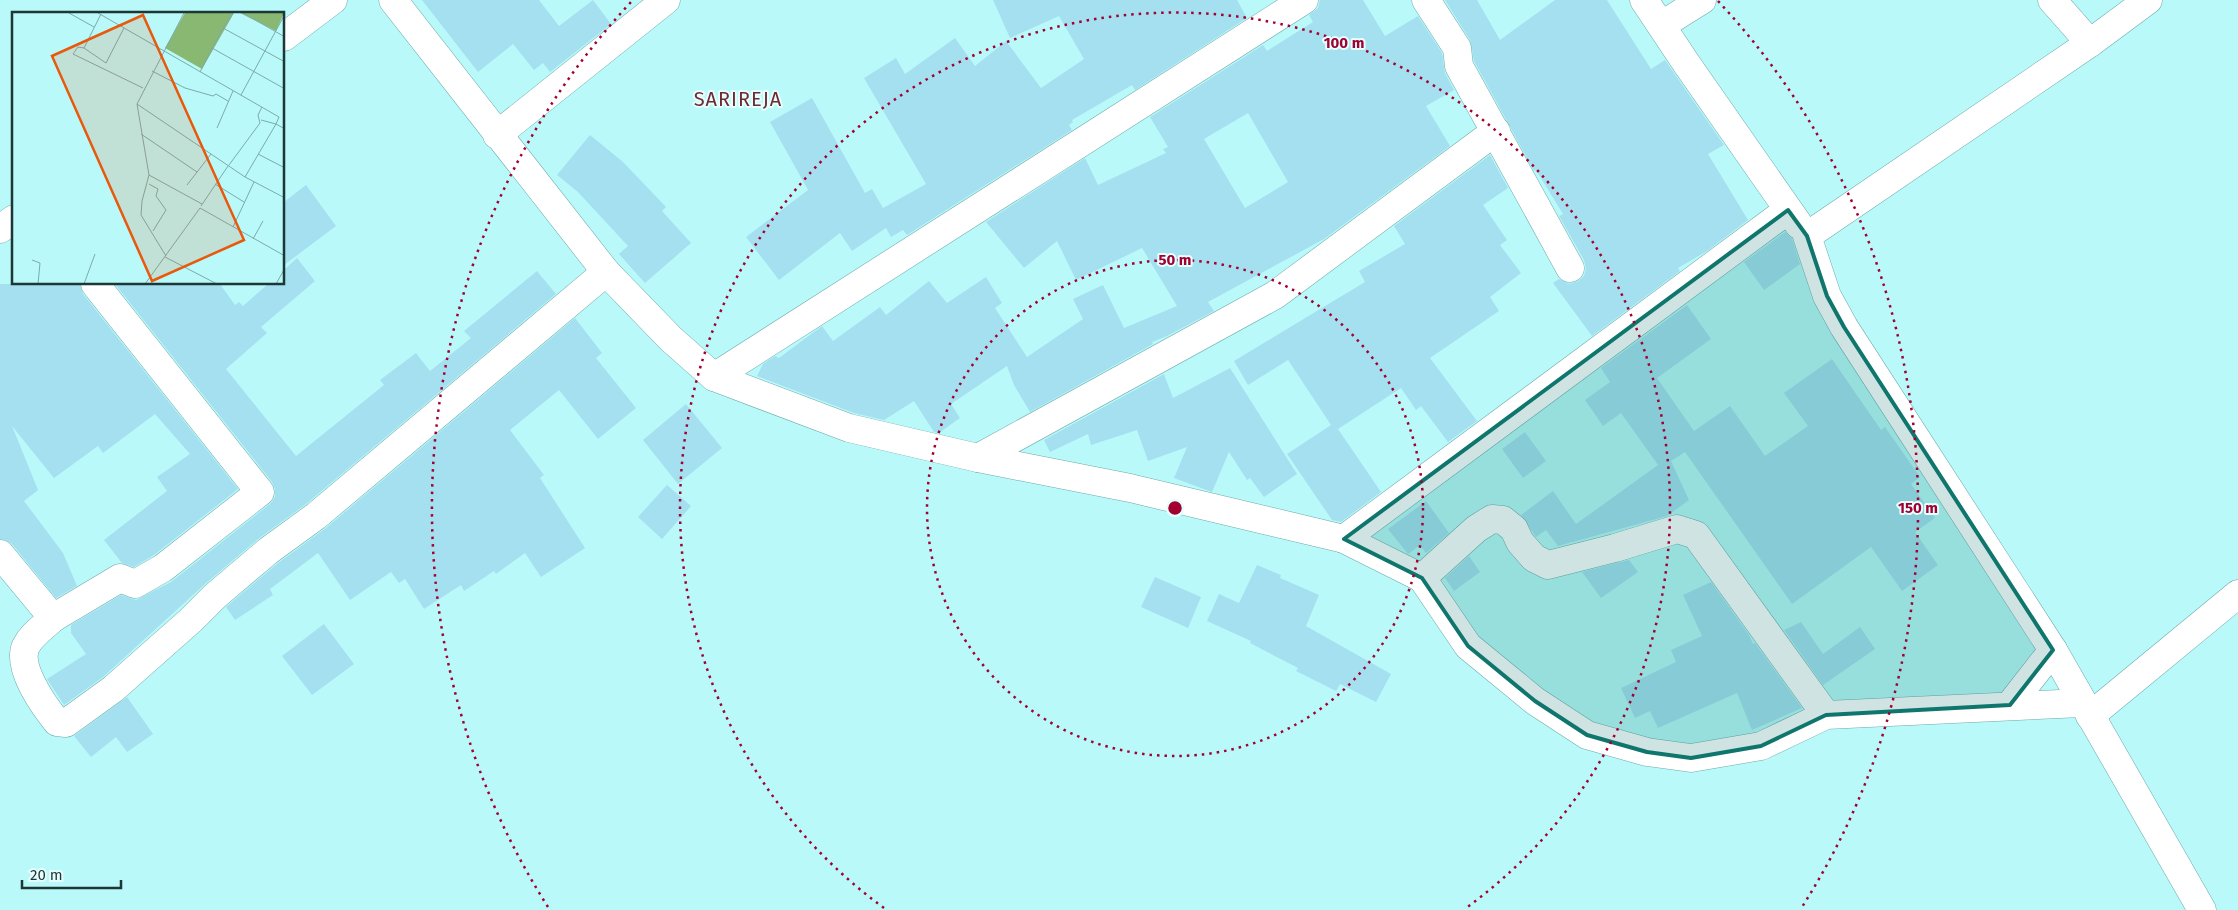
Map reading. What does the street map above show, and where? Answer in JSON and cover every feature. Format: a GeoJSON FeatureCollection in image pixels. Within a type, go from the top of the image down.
{"type":"FeatureCollection","features":[{"type":"Feature","properties":{"kind":"street"},"geometry":{"type":"LineString","coordinates":[[285,36],[333,0]]}},
{"type":"Feature","properties":{"kind":"street"},"geometry":{"type":"LineString","coordinates":[[393,0],[606,272],[670,339],[714,377],[849,428],[978,458],[1130,488],[1344,539],[1422,578],[1468,646],[1535,701],[1588,735],[1647,752],[1691,758],[1761,746],[1826,715],[2010,705],[2086,709],[2238,594]]}},
{"type":"Feature","properties":{"kind":"street"},"geometry":{"type":"LineString","coordinates":[[497,135],[666,0]]}},
{"type":"Feature","properties":{"kind":"street"},"geometry":{"type":"LineString","coordinates":[[714,377],[1304,0]]}},
{"type":"Feature","properties":{"kind":"street"},"geometry":{"type":"LineString","coordinates":[[1426,0],[1457,48],[1459,66],[1570,268]]}},
{"type":"Feature","properties":{"kind":"street"},"geometry":{"type":"LineString","coordinates":[[1644,0],[1686,64],[1807,236],[1827,296],[1844,327],[2053,650],[2202,910]]}},
{"type":"Feature","properties":{"kind":"street"},"geometry":{"type":"LineString","coordinates":[[1662,25],[1702,0]]}},
{"type":"Feature","properties":{"kind":"street"},"geometry":{"type":"LineString","coordinates":[[2052,0],[2090,43]]}},
{"type":"Feature","properties":{"kind":"street"},"geometry":{"type":"LineString","coordinates":[[1807,236],[2090,43],[2148,0]]}},
{"type":"Feature","properties":{"kind":"street"},"geometry":{"type":"LineString","coordinates":[[978,458],[1275,295],[1496,131]]}},
{"type":"Feature","properties":{"kind":"street"},"geometry":{"type":"LineString","coordinates":[[1344,539],[1788,210]]}},
{"type":"Feature","properties":{"kind":"street"},"geometry":{"type":"LineString","coordinates":[[0,229],[12,220]]}},
{"type":"Feature","properties":{"kind":"street"},"geometry":{"type":"LineString","coordinates":[[96,285],[260,492],[164,568],[135,584],[120,578],[53,618],[31,637],[25,648],[25,670],[54,718],[60,724],[66,723],[113,689],[215,596],[268,551],[316,516],[606,272]]}},
{"type":"Feature","properties":{"kind":"street"},"geometry":{"type":"LineString","coordinates":[[1422,578],[1476,529],[1492,519],[1503,520],[1514,529],[1520,542],[1534,558],[1548,565],[1615,548],[1677,529],[1696,535],[1826,715]]}},
{"type":"Feature","properties":{"kind":"street"},"geometry":{"type":"LineString","coordinates":[[0,554],[53,618]]}},
{"type":"Feature","properties":{"kind":"street"},"geometry":{"type":"LineString","coordinates":[[2010,705],[2053,650]]}},
{"type":"Feature","properties":{"kind":"highlighted area"},"geometry":{"type":"Polygon","coordinates":[[[1788,210],[1807,236],[1827,296],[1844,327],[2053,650],[2010,705],[1826,715],[1761,746],[1691,758],[1647,752],[1587,735],[1535,701],[1468,646],[1422,578],[1344,539],[1788,210]]]}},
{"type":"Feature","properties":{"kind":"building"},"geometry":{"type":"Polygon","coordinates":[[[422,0],[539,0],[559,26],[593,0],[611,24],[550,72],[543,63],[534,70],[513,44],[478,72],[422,0]]]}},
{"type":"Feature","properties":{"kind":"building"},"geometry":{"type":"Polygon","coordinates":[[[993,0],[1237,0],[1247,18],[1135,90],[1132,85],[1072,120],[1073,122],[1069,125],[1072,130],[907,235],[903,230],[891,237],[886,228],[852,251],[840,233],[779,280],[746,237],[808,190],[770,122],[812,98],[865,193],[872,189],[883,208],[926,184],[864,78],[896,58],[905,74],[955,38],[975,66],[1006,41],[1041,88],[1084,59],[1059,16],[1010,38],[993,0]]]}},
{"type":"Feature","properties":{"kind":"building"},"geometry":{"type":"Polygon","coordinates":[[[1320,0],[1363,0],[1385,36],[1418,16],[1442,53],[1445,73],[1454,90],[1426,106],[1450,146],[1324,239],[1208,302],[1214,311],[1152,342],[1153,344],[1030,412],[1014,385],[1007,366],[951,404],[960,418],[939,433],[934,432],[914,401],[884,420],[854,413],[757,376],[763,364],[775,356],[779,358],[822,326],[833,341],[880,307],[886,315],[929,281],[947,303],[986,277],[1002,303],[995,308],[1027,357],[1083,319],[1073,299],[1103,285],[1124,328],[1177,306],[1142,248],[1076,280],[1057,241],[1024,268],[986,222],[1085,158],[1098,185],[1166,153],[1163,149],[1168,147],[1150,117],[1263,45],[1267,51],[1313,22],[1309,15],[1318,8],[1320,0]],[[1248,113],[1204,139],[1245,208],[1288,182],[1248,113]]]}},
{"type":"Feature","properties":{"kind":"building"},"geometry":{"type":"Polygon","coordinates":[[[1445,0],[1477,0],[1500,40],[1555,0],[1607,0],[1651,69],[1665,60],[1724,145],[1708,154],[1748,220],[1707,251],[1678,268],[1680,271],[1592,336],[1553,283],[1559,279],[1569,284],[1578,281],[1584,276],[1586,269],[1584,260],[1559,216],[1563,214],[1536,170],[1534,171],[1474,61],[1470,40],[1445,0]]]}},
{"type":"Feature","properties":{"kind":"building"},"geometry":{"type":"Polygon","coordinates":[[[590,135],[623,162],[666,207],[662,211],[691,243],[645,283],[619,254],[628,246],[578,192],[557,175],[590,135]]]}},
{"type":"Feature","properties":{"kind":"building"},"geometry":{"type":"Polygon","coordinates":[[[1490,155],[1508,188],[1483,205],[1507,240],[1500,245],[1521,273],[1490,297],[1499,311],[1430,358],[1477,421],[1448,442],[1421,406],[1416,410],[1401,388],[1338,429],[1381,492],[1341,522],[1332,520],[1287,454],[1331,425],[1288,360],[1248,385],[1234,361],[1365,282],[1359,271],[1405,244],[1394,226],[1490,155]]]}},
{"type":"Feature","properties":{"kind":"building"},"geometry":{"type":"Polygon","coordinates":[[[306,185],[336,226],[285,264],[285,201],[306,185]]]}},
{"type":"Feature","properties":{"kind":"building"},"geometry":{"type":"Polygon","coordinates":[[[1785,232],[1792,239],[1800,264],[1764,290],[1744,262],[1785,232]]]}},
{"type":"Feature","properties":{"kind":"building"},"geometry":{"type":"Polygon","coordinates":[[[297,258],[315,281],[261,327],[267,333],[226,369],[296,456],[384,385],[380,380],[416,353],[430,371],[471,338],[464,331],[537,271],[556,294],[306,504],[258,539],[205,584],[103,677],[64,705],[47,679],[86,654],[71,633],[71,625],[121,595],[136,600],[171,582],[270,504],[275,497],[275,489],[272,482],[116,285],[221,285],[235,305],[239,302],[243,306],[267,285],[285,285],[285,269],[297,258]]]}},
{"type":"Feature","properties":{"kind":"building"},"geometry":{"type":"Polygon","coordinates":[[[0,284],[80,285],[83,294],[238,489],[154,555],[134,567],[122,563],[104,540],[167,491],[157,477],[190,454],[155,414],[103,453],[98,446],[54,478],[12,426],[38,490],[24,501],[63,553],[77,586],[56,598],[12,544],[0,539],[0,284]]]}},
{"type":"Feature","properties":{"kind":"building"},"geometry":{"type":"Polygon","coordinates":[[[1687,305],[1711,339],[1657,378],[1694,431],[1730,406],[1765,456],[1808,426],[1784,393],[1832,359],[1881,430],[1885,427],[1920,477],[1911,484],[1935,518],[1915,532],[1938,565],[1902,591],[1871,547],[1792,604],[1685,452],[1671,461],[1689,500],[1667,516],[1558,546],[1546,530],[1536,537],[1521,515],[1553,491],[1576,524],[1658,465],[1621,413],[1603,426],[1585,400],[1610,382],[1601,368],[1687,305]]]}},
{"type":"Feature","properties":{"kind":"building"},"geometry":{"type":"Polygon","coordinates":[[[575,318],[602,353],[596,358],[636,408],[598,439],[559,390],[510,430],[544,475],[540,478],[585,548],[541,577],[525,553],[496,574],[494,571],[464,591],[461,585],[424,609],[405,579],[399,583],[391,572],[350,600],[318,553],[270,589],[273,595],[235,620],[226,607],[278,563],[326,528],[575,318]]]}},
{"type":"Feature","properties":{"kind":"building"},"geometry":{"type":"Polygon","coordinates":[[[1230,368],[1297,474],[1264,497],[1250,478],[1247,480],[1229,452],[1212,492],[1174,478],[1187,447],[1148,461],[1137,430],[1091,445],[1088,434],[1050,452],[1044,440],[1164,374],[1173,398],[1230,368]]]}},
{"type":"Feature","properties":{"kind":"building"},"geometry":{"type":"Polygon","coordinates":[[[686,404],[722,448],[678,484],[643,440],[686,404]]]}},
{"type":"Feature","properties":{"kind":"building"},"geometry":{"type":"Polygon","coordinates":[[[1525,432],[1546,461],[1523,478],[1502,449],[1525,432]]]}},
{"type":"Feature","properties":{"kind":"building"},"geometry":{"type":"Polygon","coordinates":[[[667,485],[691,506],[662,539],[638,517],[667,485]]]}},
{"type":"Feature","properties":{"kind":"building"},"geometry":{"type":"Polygon","coordinates":[[[1426,501],[1449,533],[1426,553],[1420,545],[1408,554],[1388,529],[1426,501]]]}},
{"type":"Feature","properties":{"kind":"building"},"geometry":{"type":"Polygon","coordinates":[[[1469,556],[1480,572],[1454,591],[1445,578],[1469,556]]]}},
{"type":"Feature","properties":{"kind":"building"},"geometry":{"type":"Polygon","coordinates":[[[1629,560],[1638,572],[1601,598],[1582,572],[1629,560]]]}},
{"type":"Feature","properties":{"kind":"building"},"geometry":{"type":"Polygon","coordinates":[[[1257,565],[1281,575],[1280,578],[1319,595],[1306,626],[1391,674],[1376,702],[1340,684],[1336,691],[1296,671],[1298,668],[1250,643],[1251,641],[1207,621],[1219,594],[1239,603],[1257,565]]]}},
{"type":"Feature","properties":{"kind":"building"},"geometry":{"type":"Polygon","coordinates":[[[1155,577],[1201,597],[1188,628],[1141,607],[1155,577]]]}},
{"type":"Feature","properties":{"kind":"building"},"geometry":{"type":"Polygon","coordinates":[[[1711,582],[1749,635],[1753,644],[1755,643],[1802,708],[1752,730],[1737,693],[1658,728],[1650,711],[1635,718],[1621,688],[1676,662],[1671,650],[1702,636],[1683,595],[1711,582]]]}},
{"type":"Feature","properties":{"kind":"building"},"geometry":{"type":"Polygon","coordinates":[[[1801,622],[1823,654],[1860,627],[1875,649],[1823,685],[1784,630],[1801,622]]]}},
{"type":"Feature","properties":{"kind":"building"},"geometry":{"type":"Polygon","coordinates":[[[324,624],[354,664],[312,695],[282,656],[324,624]]]}},
{"type":"Feature","properties":{"kind":"building"},"geometry":{"type":"Polygon","coordinates":[[[127,697],[153,734],[127,752],[116,737],[91,757],[74,736],[127,697]]]}},
{"type":"Feature","properties":{"kind":"district","name":"SARIREJA"},"geometry":{"type":"Point","coordinates":[738,99]}}]}
